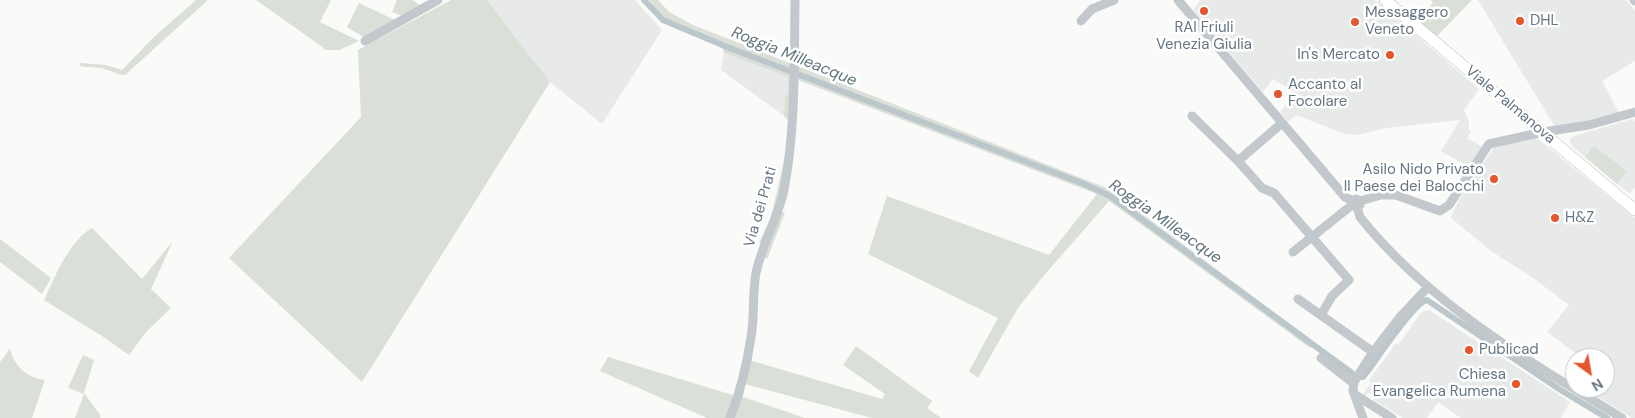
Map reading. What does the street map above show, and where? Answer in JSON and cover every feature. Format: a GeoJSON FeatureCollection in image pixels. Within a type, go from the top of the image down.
{"type":"FeatureCollection","features":[{"type":"Feature","properties":{"kind":"main road","name":"Viale Palmanova"},"geometry":{"type":"LineString","coordinates":[[1385,0],[1635,210]]}},
{"type":"Feature","properties":{"kind":"street"},"geometry":{"type":"LineString","coordinates":[[365,41],[438,0]]}},
{"type":"Feature","properties":{"kind":"street","name":"Via dei Prati"},"geometry":{"type":"LineString","coordinates":[[730,418],[736,403],[751,337],[756,273],[762,250],[772,228],[783,192],[792,133],[795,0]]}},
{"type":"Feature","properties":{"kind":"street"},"geometry":{"type":"LineString","coordinates":[[1081,21],[1092,9],[1114,0]]}},
{"type":"Feature","properties":{"kind":"street"},"geometry":{"type":"LineString","coordinates":[[1178,0],[1345,197],[1356,203],[1360,217],[1367,226],[1428,287],[1477,326],[1622,418]]}},
{"type":"Feature","properties":{"kind":"street"},"geometry":{"type":"LineString","coordinates":[[1185,9],[1191,0]]}},
{"type":"Feature","properties":{"kind":"street"},"geometry":{"type":"LineString","coordinates":[[1293,252],[1356,203],[1374,197],[1389,195],[1402,197],[1437,210],[1444,210],[1489,144],[1543,132],[1589,125],[1635,112]]}},
{"type":"Feature","properties":{"kind":"street"},"geometry":{"type":"LineString","coordinates":[[1192,116],[1238,161],[1262,188],[1274,193],[1349,280],[1332,296],[1320,315]]}},
{"type":"Feature","properties":{"kind":"street"},"geometry":{"type":"LineString","coordinates":[[1238,161],[1282,123]]}},
{"type":"Feature","properties":{"kind":"street"},"geometry":{"type":"LineString","coordinates":[[1363,418],[1354,394],[1356,378],[1373,352],[1428,287]]}},
{"type":"Feature","properties":{"kind":"street"},"geometry":{"type":"LineString","coordinates":[[1298,299],[1373,352]]}},
{"type":"Feature","properties":{"kind":"street"},"geometry":{"type":"LineString","coordinates":[[1322,358],[1356,378]]}},
{"type":"Feature","properties":{"kind":"street"},"geometry":{"type":"LineString","coordinates":[[1354,394],[1392,418]]}},
{"type":"Feature","properties":{"kind":"shaded area"},"geometry":{"type":"Polygon","coordinates":[[[196,0],[208,0],[125,75],[101,68],[80,66],[80,63],[106,65],[122,70],[154,37],[196,0]]]}},
{"type":"Feature","properties":{"kind":"shaded area"},"geometry":{"type":"Polygon","coordinates":[[[256,0],[331,0],[320,22],[359,41],[339,50],[325,50],[256,0]]]}},
{"type":"Feature","properties":{"kind":"shaded area"},"geometry":{"type":"Polygon","coordinates":[[[397,0],[413,0],[419,5],[429,0],[435,0],[402,16],[392,12],[397,0]]]}},
{"type":"Feature","properties":{"kind":"shaded area"},"geometry":{"type":"Polygon","coordinates":[[[451,0],[487,0],[550,82],[362,382],[229,258],[361,117],[358,50],[451,0]]]}},
{"type":"Feature","properties":{"kind":"shaded area"},"geometry":{"type":"Polygon","coordinates":[[[487,0],[635,0],[662,30],[602,124],[550,82],[487,0]]]}},
{"type":"Feature","properties":{"kind":"shaded area"},"geometry":{"type":"Polygon","coordinates":[[[649,0],[658,0],[669,12],[693,25],[1109,189],[1314,342],[1310,348],[1109,201],[1018,308],[978,378],[969,371],[998,318],[868,254],[887,196],[1049,255],[1097,194],[798,80],[781,211],[785,213],[767,259],[764,257],[758,275],[749,360],[882,399],[885,394],[843,365],[856,346],[932,401],[927,408],[941,418],[872,418],[745,384],[743,397],[805,418],[707,418],[600,371],[608,357],[736,396],[750,332],[762,246],[759,243],[771,217],[785,156],[789,121],[784,116],[785,97],[788,93],[788,77],[724,53],[722,47],[666,23],[668,20],[658,12],[649,0]]]}},
{"type":"Feature","properties":{"kind":"shaded area"},"geometry":{"type":"Polygon","coordinates":[[[1200,0],[1375,0],[1479,89],[1464,110],[1469,121],[1468,128],[1471,132],[1467,138],[1483,147],[1469,167],[1441,151],[1460,120],[1386,128],[1357,135],[1345,134],[1296,115],[1288,122],[1280,112],[1296,93],[1273,79],[1263,92],[1193,10],[1200,0]]]}},
{"type":"Feature","properties":{"kind":"shaded area"},"geometry":{"type":"Polygon","coordinates":[[[1431,0],[1472,0],[1437,36],[1417,20],[1433,3],[1431,0]]]}},
{"type":"Feature","properties":{"kind":"shaded area"},"geometry":{"type":"Polygon","coordinates":[[[1478,0],[1626,0],[1635,11],[1635,61],[1602,81],[1619,113],[1585,122],[1555,127],[1478,0]]]}},
{"type":"Feature","properties":{"kind":"shaded area"},"geometry":{"type":"Polygon","coordinates":[[[359,3],[395,20],[365,38],[347,27],[359,3]]]}},
{"type":"Feature","properties":{"kind":"shaded area"},"geometry":{"type":"Polygon","coordinates":[[[724,53],[788,77],[788,93],[785,97],[784,116],[721,70],[724,53]]]}},
{"type":"Feature","properties":{"kind":"shaded area"},"geometry":{"type":"Polygon","coordinates":[[[1632,119],[1635,121],[1635,187],[1630,194],[1617,184],[1627,171],[1594,147],[1585,157],[1570,143],[1571,138],[1574,136],[1632,119]]]}},
{"type":"Feature","properties":{"kind":"shaded area"},"geometry":{"type":"Polygon","coordinates":[[[1537,138],[1635,218],[1635,418],[1599,398],[1615,398],[1615,348],[1569,348],[1547,332],[1569,305],[1533,278],[1491,251],[1451,218],[1465,190],[1496,145],[1537,138]]]}},
{"type":"Feature","properties":{"kind":"shaded area"},"geometry":{"type":"Polygon","coordinates":[[[1594,146],[1627,171],[1617,184],[1585,157],[1594,146]]]}},
{"type":"Feature","properties":{"kind":"shaded area"},"geometry":{"type":"Polygon","coordinates":[[[92,228],[142,279],[173,241],[151,289],[171,308],[147,331],[129,355],[44,300],[70,250],[92,228]]]}},
{"type":"Feature","properties":{"kind":"shaded area"},"geometry":{"type":"Polygon","coordinates":[[[0,239],[51,278],[42,294],[0,262],[0,239]]]}},
{"type":"Feature","properties":{"kind":"shaded area"},"geometry":{"type":"Polygon","coordinates":[[[1429,310],[1570,402],[1561,418],[1461,418],[1438,402],[1427,418],[1403,418],[1374,400],[1375,396],[1369,393],[1363,394],[1371,383],[1369,380],[1396,343],[1398,345],[1420,314],[1429,310]]]}},
{"type":"Feature","properties":{"kind":"shaded area"},"geometry":{"type":"Polygon","coordinates":[[[10,349],[15,361],[27,374],[45,380],[32,418],[0,418],[0,362],[10,349]]]}},
{"type":"Feature","properties":{"kind":"shaded area"},"geometry":{"type":"Polygon","coordinates":[[[83,355],[94,360],[84,393],[101,416],[100,418],[75,418],[84,394],[68,388],[83,355]]]}},
{"type":"Feature","properties":{"kind":"waterway","name":"Roggia Milleacque"},"geometry":{"type":"LineString","coordinates":[[644,0],[663,20],[727,47],[1084,184],[1110,196],[1356,376],[1363,377],[1405,320],[1421,303],[1427,300],[1559,389],[1607,418]]}},
{"type":"Feature","properties":{"kind":"place","name":"RAI Friuli Venezia Giulia"},"geometry":{"type":"Point","coordinates":[1204,11]}},
{"type":"Feature","properties":{"kind":"place","name":"DHL"},"geometry":{"type":"Point","coordinates":[1520,21]}},
{"type":"Feature","properties":{"kind":"place","name":"Messaggero Veneto"},"geometry":{"type":"Point","coordinates":[1355,22]}},
{"type":"Feature","properties":{"kind":"place","name":"In's Mercato"},"geometry":{"type":"Point","coordinates":[1390,55]}},
{"type":"Feature","properties":{"kind":"place","name":"Accanto al Focolare"},"geometry":{"type":"Point","coordinates":[1278,94]}},
{"type":"Feature","properties":{"kind":"place","name":"Asilo Nido Privato Il Paese dei Balocchi"},"geometry":{"type":"Point","coordinates":[1494,179]}},
{"type":"Feature","properties":{"kind":"place","name":"H&Z"},"geometry":{"type":"Point","coordinates":[1555,218]}},
{"type":"Feature","properties":{"kind":"place","name":"Publicad"},"geometry":{"type":"Point","coordinates":[1469,350]}},
{"type":"Feature","properties":{"kind":"place","name":"Chiesa Evangelica Rumena"},"geometry":{"type":"Point","coordinates":[1516,384]}}]}
